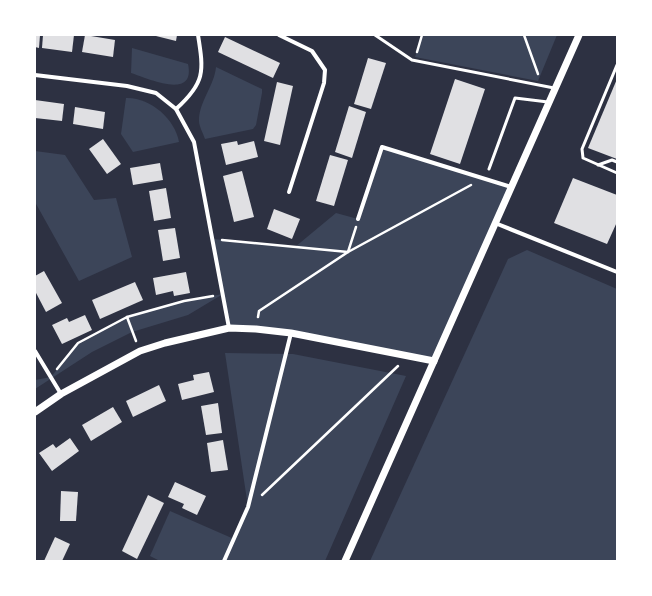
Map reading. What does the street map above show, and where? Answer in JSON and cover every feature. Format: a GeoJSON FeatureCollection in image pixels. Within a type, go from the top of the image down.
{"type":"FeatureCollection","features":[{"type":"Feature","properties":{"kind":"street"},"geometry":{"type":"LineString","coordinates":[[176,109],[189,97],[200,82],[202,61],[198,35]]}},
{"type":"Feature","properties":{"kind":"street"},"geometry":{"type":"LineString","coordinates":[[278,35],[312,51],[325,70],[324,83],[289,192]]}},
{"type":"Feature","properties":{"kind":"street"},"geometry":{"type":"LineString","coordinates":[[345,561],[579,35]]}},
{"type":"Feature","properties":{"kind":"street"},"geometry":{"type":"LineString","coordinates":[[35,75],[127,86],[156,93],[176,109],[194,142],[230,328]]}},
{"type":"Feature","properties":{"kind":"street"},"geometry":{"type":"LineString","coordinates":[[358,219],[382,147],[511,187]]}},
{"type":"Feature","properties":{"kind":"street"},"geometry":{"type":"LineString","coordinates":[[495,223],[617,272]]}},
{"type":"Feature","properties":{"kind":"street"},"geometry":{"type":"LineString","coordinates":[[35,412],[61,394],[140,351],[164,343],[230,328],[291,333],[434,361]]}},
{"type":"Feature","properties":{"kind":"street"},"geometry":{"type":"LineString","coordinates":[[224,561],[248,508],[291,333]]}},
{"type":"Feature","properties":{"kind":"street"},"geometry":{"type":"LineString","coordinates":[[35,351],[61,394]]}},
{"type":"Feature","properties":{"kind":"lane"},"geometry":{"type":"LineString","coordinates":[[375,35],[412,60],[556,89]]}},
{"type":"Feature","properties":{"kind":"lane"},"geometry":{"type":"LineString","coordinates":[[617,65],[582,149],[583,158],[617,173]]}},
{"type":"Feature","properties":{"kind":"lane"},"geometry":{"type":"LineString","coordinates":[[489,169],[515,98],[550,102]]}},
{"type":"Feature","properties":{"kind":"lane"},"geometry":{"type":"LineString","coordinates":[[598,164],[612,160],[617,162]]}},
{"type":"Feature","properties":{"kind":"path"},"geometry":{"type":"LineString","coordinates":[[524,35],[540,80]]}},
{"type":"Feature","properties":{"kind":"path"},"geometry":{"type":"LineString","coordinates":[[256,329],[259,311],[348,252],[484,178]]}},
{"type":"Feature","properties":{"kind":"path"},"geometry":{"type":"LineString","coordinates":[[348,252],[358,219]]}},
{"type":"Feature","properties":{"kind":"path"},"geometry":{"type":"LineString","coordinates":[[213,239],[348,252]]}},
{"type":"Feature","properties":{"kind":"path"},"geometry":{"type":"LineString","coordinates":[[51,377],[78,343],[127,317],[184,301],[223,294]]}},
{"type":"Feature","properties":{"kind":"path"},"geometry":{"type":"LineString","coordinates":[[127,317],[140,351]]}},
{"type":"Feature","properties":{"kind":"path"},"geometry":{"type":"LineString","coordinates":[[248,508],[408,356]]}},
{"type":"Feature","properties":{"kind":"shaded area"},"geometry":{"type":"Polygon","coordinates":[[[422,35],[557,35],[538,81],[415,57],[422,35]]]}},
{"type":"Feature","properties":{"kind":"shaded area"},"geometry":{"type":"Polygon","coordinates":[[[132,48],[188,64],[189,75],[185,82],[168,84],[131,73],[132,48]]]}},
{"type":"Feature","properties":{"kind":"shaded area"},"geometry":{"type":"Polygon","coordinates":[[[216,67],[262,89],[262,93],[256,125],[253,129],[205,139],[199,123],[201,107],[215,74],[216,67]]]}},
{"type":"Feature","properties":{"kind":"shaded area"},"geometry":{"type":"Polygon","coordinates":[[[126,98],[144,101],[160,111],[167,118],[177,133],[179,142],[133,152],[121,134],[126,98]]]}},
{"type":"Feature","properties":{"kind":"shaded area"},"geometry":{"type":"Polygon","coordinates":[[[382,147],[511,187],[434,361],[291,333],[229,328],[213,239],[295,247],[336,213],[358,219],[382,147]]]}},
{"type":"Feature","properties":{"kind":"shaded area"},"geometry":{"type":"Polygon","coordinates":[[[35,151],[65,155],[94,200],[116,198],[132,257],[79,281],[35,202],[35,151]]]}},
{"type":"Feature","properties":{"kind":"shaded area"},"geometry":{"type":"Polygon","coordinates":[[[527,250],[617,289],[617,561],[370,561],[508,259],[527,250]]]}},
{"type":"Feature","properties":{"kind":"shaded area"},"geometry":{"type":"Polygon","coordinates":[[[223,294],[188,315],[132,332],[92,352],[35,389],[35,380],[51,377],[78,343],[127,317],[184,301],[223,294]]]}},
{"type":"Feature","properties":{"kind":"shaded area"},"geometry":{"type":"Polygon","coordinates":[[[225,353],[293,354],[406,376],[325,561],[224,561],[248,507],[225,353]]]}},
{"type":"Feature","properties":{"kind":"shaded area"},"geometry":{"type":"Polygon","coordinates":[[[170,511],[234,539],[224,561],[160,561],[150,556],[170,511]]]}},
{"type":"Feature","properties":{"kind":"building"},"geometry":{"type":"Polygon","coordinates":[[[35,35],[40,35],[39,48],[35,47],[35,35]]]}},
{"type":"Feature","properties":{"kind":"building"},"geometry":{"type":"Polygon","coordinates":[[[43,35],[74,35],[72,52],[42,48],[43,35]]]}},
{"type":"Feature","properties":{"kind":"building"},"geometry":{"type":"Polygon","coordinates":[[[85,35],[115,40],[113,57],[82,52],[85,35]]]}},
{"type":"Feature","properties":{"kind":"building"},"geometry":{"type":"Polygon","coordinates":[[[152,35],[177,35],[176,41],[152,35]]]}},
{"type":"Feature","properties":{"kind":"building"},"geometry":{"type":"Polygon","coordinates":[[[225,37],[280,63],[273,78],[218,52],[225,37]]]}},
{"type":"Feature","properties":{"kind":"building"},"geometry":{"type":"Polygon","coordinates":[[[368,58],[386,63],[371,109],[354,104],[368,58]]]}},
{"type":"Feature","properties":{"kind":"building"},"geometry":{"type":"Polygon","coordinates":[[[455,79],[485,89],[460,164],[430,154],[455,79]]]}},
{"type":"Feature","properties":{"kind":"building"},"geometry":{"type":"Polygon","coordinates":[[[617,79],[617,159],[588,148],[617,79]]]}},
{"type":"Feature","properties":{"kind":"building"},"geometry":{"type":"Polygon","coordinates":[[[277,82],[293,86],[280,145],[264,141],[277,82]]]}},
{"type":"Feature","properties":{"kind":"building"},"geometry":{"type":"Polygon","coordinates":[[[35,100],[64,104],[62,121],[35,118],[35,100]]]}},
{"type":"Feature","properties":{"kind":"building"},"geometry":{"type":"Polygon","coordinates":[[[349,106],[366,112],[352,158],[335,152],[349,106]]]}},
{"type":"Feature","properties":{"kind":"building"},"geometry":{"type":"Polygon","coordinates":[[[75,107],[105,112],[103,129],[73,124],[75,107]]]}},
{"type":"Feature","properties":{"kind":"building"},"geometry":{"type":"Polygon","coordinates":[[[103,139],[121,164],[107,174],[89,149],[103,139]]]}},
{"type":"Feature","properties":{"kind":"building"},"geometry":{"type":"Polygon","coordinates":[[[237,141],[238,145],[254,141],[258,157],[226,165],[221,144],[237,141]]]}},
{"type":"Feature","properties":{"kind":"building"},"geometry":{"type":"Polygon","coordinates":[[[330,155],[348,160],[334,206],[316,201],[330,155]]]}},
{"type":"Feature","properties":{"kind":"building"},"geometry":{"type":"Polygon","coordinates":[[[160,163],[163,180],[133,185],[130,168],[160,163]]]}},
{"type":"Feature","properties":{"kind":"building"},"geometry":{"type":"Polygon","coordinates":[[[242,171],[254,217],[234,222],[223,176],[242,171]]]}},
{"type":"Feature","properties":{"kind":"building"},"geometry":{"type":"Polygon","coordinates":[[[573,178],[617,195],[617,222],[607,244],[554,223],[573,178]]]}},
{"type":"Feature","properties":{"kind":"building"},"geometry":{"type":"Polygon","coordinates":[[[166,188],[171,218],[154,221],[149,191],[166,188]]]}},
{"type":"Feature","properties":{"kind":"building"},"geometry":{"type":"Polygon","coordinates":[[[274,209],[300,219],[292,239],[267,229],[274,209]]]}},
{"type":"Feature","properties":{"kind":"building"},"geometry":{"type":"Polygon","coordinates":[[[175,228],[180,258],[163,261],[158,230],[175,228]]]}},
{"type":"Feature","properties":{"kind":"building"},"geometry":{"type":"Polygon","coordinates":[[[44,271],[62,303],[46,312],[35,291],[35,276],[44,271]]]}},
{"type":"Feature","properties":{"kind":"building"},"geometry":{"type":"Polygon","coordinates":[[[186,272],[190,293],[174,296],[173,291],[156,295],[153,278],[186,272]]]}},
{"type":"Feature","properties":{"kind":"building"},"geometry":{"type":"Polygon","coordinates":[[[135,282],[143,300],[100,319],[92,300],[135,282]]]}},
{"type":"Feature","properties":{"kind":"building"},"geometry":{"type":"Polygon","coordinates":[[[85,315],[92,330],[62,344],[52,325],[67,318],[69,322],[85,315]]]}},
{"type":"Feature","properties":{"kind":"building"},"geometry":{"type":"Polygon","coordinates":[[[209,372],[214,392],[182,400],[178,384],[194,380],[193,375],[209,372]]]}},
{"type":"Feature","properties":{"kind":"building"},"geometry":{"type":"Polygon","coordinates":[[[159,385],[166,401],[133,417],[126,401],[159,385]]]}},
{"type":"Feature","properties":{"kind":"building"},"geometry":{"type":"Polygon","coordinates":[[[218,403],[222,433],[206,435],[201,406],[218,403]]]}},
{"type":"Feature","properties":{"kind":"building"},"geometry":{"type":"Polygon","coordinates":[[[113,407],[122,422],[91,441],[82,425],[113,407]]]}},
{"type":"Feature","properties":{"kind":"building"},"geometry":{"type":"Polygon","coordinates":[[[70,438],[79,451],[52,471],[39,453],[53,444],[56,448],[70,438]]]}},
{"type":"Feature","properties":{"kind":"building"},"geometry":{"type":"Polygon","coordinates":[[[223,440],[228,470],[211,472],[207,443],[223,440]]]}},
{"type":"Feature","properties":{"kind":"building"},"geometry":{"type":"Polygon","coordinates":[[[175,482],[206,496],[197,515],[182,508],[184,504],[168,497],[175,482]]]}},
{"type":"Feature","properties":{"kind":"building"},"geometry":{"type":"Polygon","coordinates":[[[61,491],[78,492],[76,521],[60,521],[61,491]]]}},
{"type":"Feature","properties":{"kind":"building"},"geometry":{"type":"Polygon","coordinates":[[[148,495],[164,503],[137,559],[122,551],[148,495]]]}},
{"type":"Feature","properties":{"kind":"building"},"geometry":{"type":"Polygon","coordinates":[[[55,537],[70,544],[62,561],[44,561],[55,537]]]}}]}
